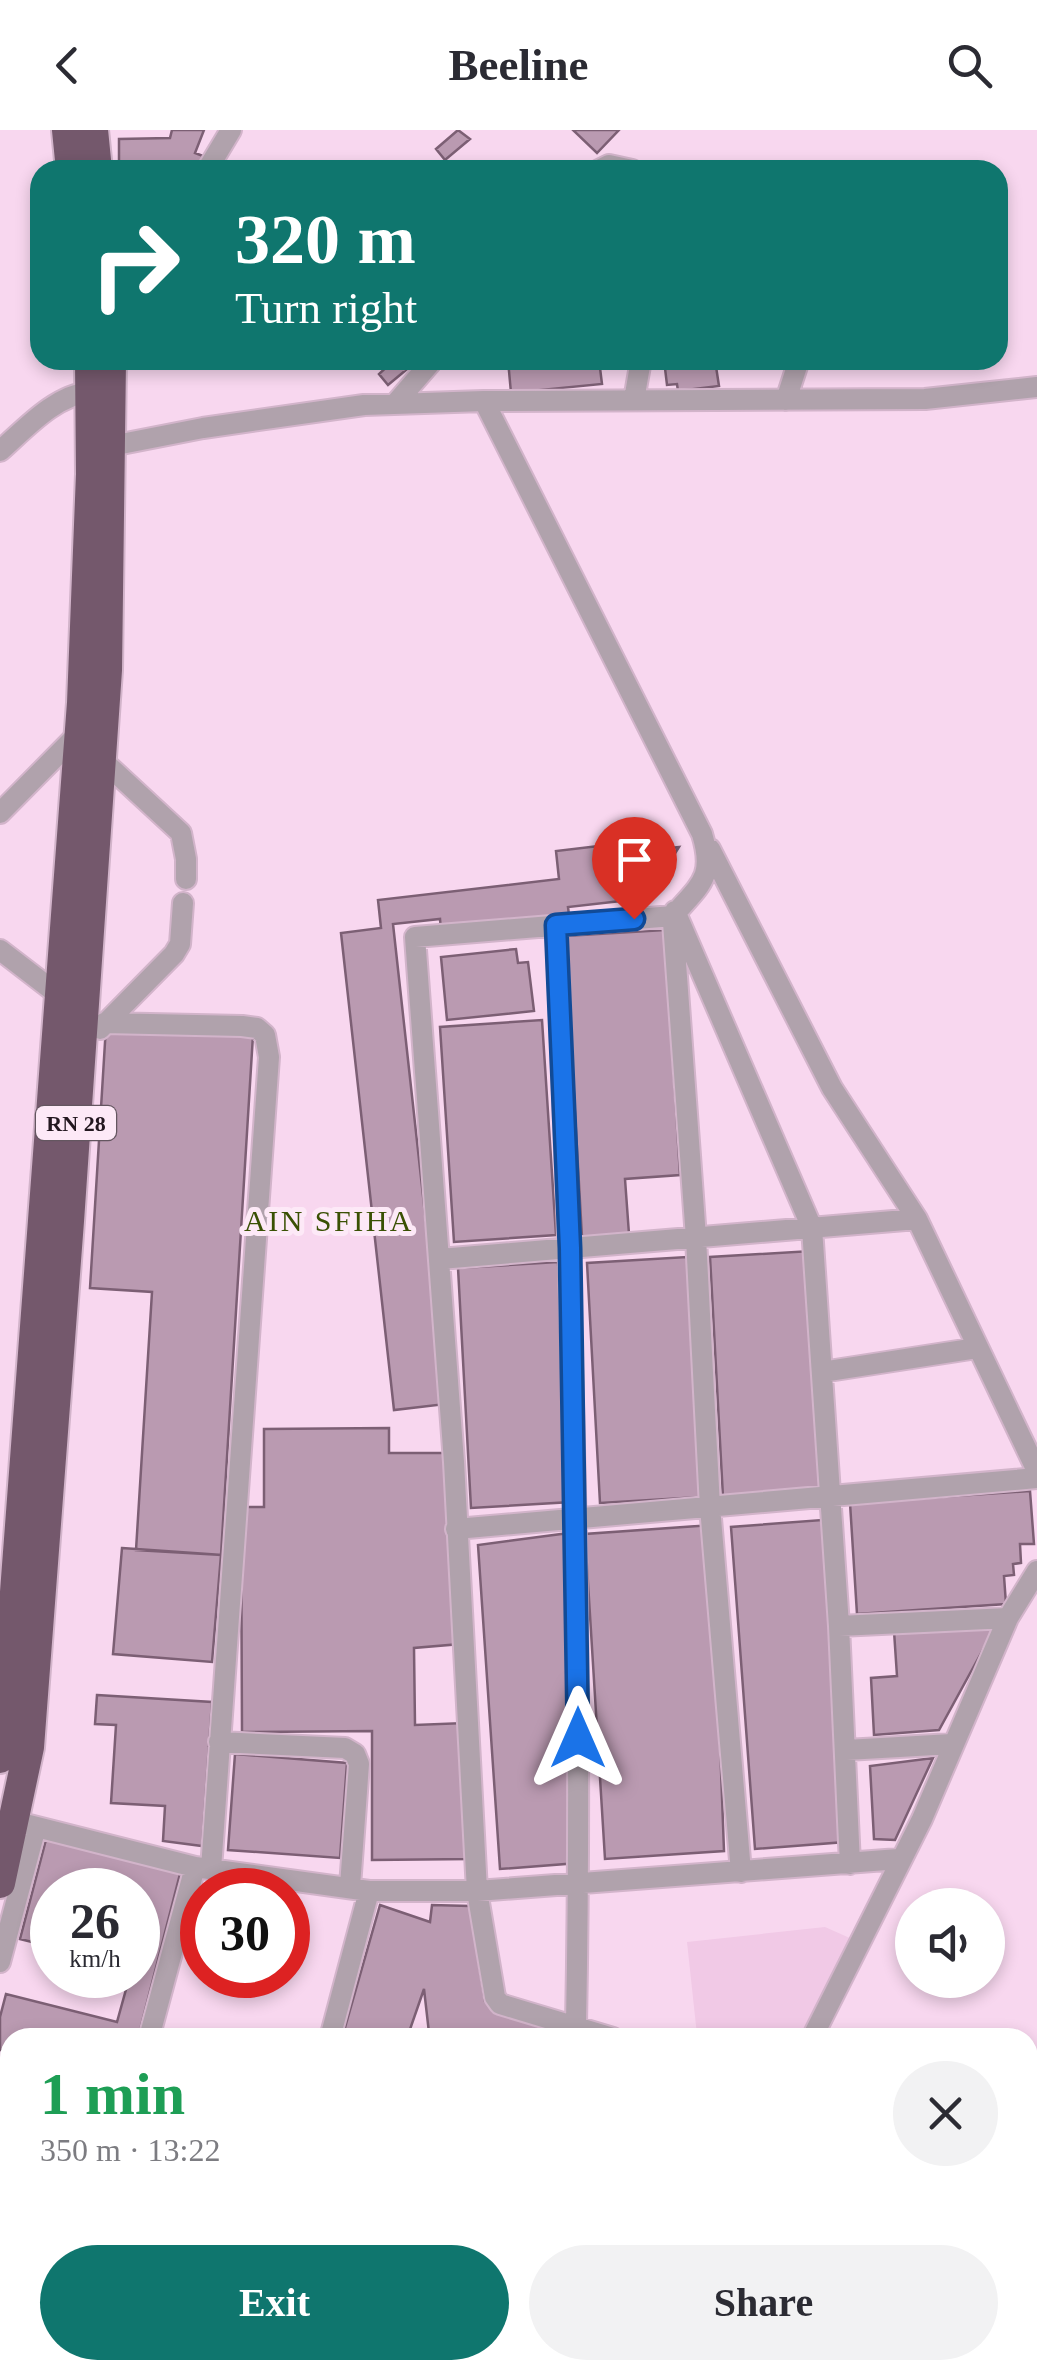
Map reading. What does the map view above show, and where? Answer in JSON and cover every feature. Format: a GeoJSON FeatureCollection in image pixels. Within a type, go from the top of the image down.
{"type":"FeatureCollection","features":[{"type":"Feature","properties":{"kind":"highway"},"geometry":{"type":"LineString","coordinates":[[67,130],[70,160]]}},
{"type":"Feature","properties":{"kind":"highway"},"geometry":{"type":"LineString","coordinates":[[92,130],[95,160]]}},
{"type":"Feature","properties":{"kind":"highway","name":"RN 28"},"geometry":{"type":"LineString","coordinates":[[0,1758],[80,733],[91,474],[90,370]]}},
{"type":"Feature","properties":{"kind":"highway","name":"RN 28"},"geometry":{"type":"LineString","coordinates":[[0,1883],[24,1824],[107,670],[111,370]]}},
{"type":"Feature","properties":{"kind":"street"},"geometry":{"type":"LineString","coordinates":[[213,160],[231,130]]}},
{"type":"Feature","properties":{"kind":"street"},"geometry":{"type":"LineString","coordinates":[[395,404],[424,370]]}},
{"type":"Feature","properties":{"kind":"street"},"geometry":{"type":"LineString","coordinates":[[634,400],[639,370]]}},
{"type":"Feature","properties":{"kind":"street"},"geometry":{"type":"LineString","coordinates":[[786,400],[796,370]]}},
{"type":"Feature","properties":{"kind":"street"},"geometry":{"type":"LineString","coordinates":[[111,446],[272,417],[395,404],[925,400],[1037,386]]}},
{"type":"Feature","properties":{"kind":"street"},"geometry":{"type":"LineString","coordinates":[[0,451],[45,412],[76,393],[90,392]]}},
{"type":"Feature","properties":{"kind":"street"},"geometry":{"type":"LineString","coordinates":[[456,1529],[710,1508],[1037,1474],[918,1219],[832,1088],[484,401]]}},
{"type":"Feature","properties":{"kind":"street"},"geometry":{"type":"LineString","coordinates":[[0,813],[80,733]]}},
{"type":"Feature","properties":{"kind":"street"},"geometry":{"type":"LineString","coordinates":[[101,759],[181,833],[186,879]]}},
{"type":"Feature","properties":{"kind":"street"},"geometry":{"type":"LineString","coordinates":[[702,834],[709,858],[707,872],[674,914],[710,1508],[741,1872]]}},
{"type":"Feature","properties":{"kind":"street"},"geometry":{"type":"LineString","coordinates":[[80,1057],[104,1023],[174,954],[180,944],[183,903]]}},
{"type":"Feature","properties":{"kind":"street"},"geometry":{"type":"LineString","coordinates":[[582,2028],[500,2004],[495,1997],[476,1891],[440,1259],[414,937],[674,914]]}},
{"type":"Feature","properties":{"kind":"street"},"geometry":{"type":"LineString","coordinates":[[674,914],[812,1228],[839,1626],[850,1864]]}},
{"type":"Feature","properties":{"kind":"street"},"geometry":{"type":"LineString","coordinates":[[556,925],[577,1518],[576,2026]]}},
{"type":"Feature","properties":{"kind":"street"},"geometry":{"type":"LineString","coordinates":[[0,950],[60,996]]}},
{"type":"Feature","properties":{"kind":"street"},"geometry":{"type":"LineString","coordinates":[[0,1962],[24,1824],[203,1868],[219,1742],[268,1043],[257,1028],[242,1026],[104,1023]]}},
{"type":"Feature","properties":{"kind":"street"},"geometry":{"type":"LineString","coordinates":[[440,1259],[918,1219]]}},
{"type":"Feature","properties":{"kind":"street"},"geometry":{"type":"LineString","coordinates":[[822,1372],[977,1348]]}},
{"type":"Feature","properties":{"kind":"street"},"geometry":{"type":"LineString","coordinates":[[817,2028],[922,1819],[1008,1618],[1037,1571]]}},
{"type":"Feature","properties":{"kind":"street"},"geometry":{"type":"LineString","coordinates":[[839,1626],[1008,1618]]}},
{"type":"Feature","properties":{"kind":"street"},"geometry":{"type":"LineString","coordinates":[[219,1742],[346,1748],[355,1754],[359,1764],[360,1889],[332,2028]]}},
{"type":"Feature","properties":{"kind":"street"},"geometry":{"type":"LineString","coordinates":[[846,1750],[952,1744]]}},
{"type":"Feature","properties":{"kind":"street"},"geometry":{"type":"LineString","coordinates":[[310,1882],[360,1889],[476,1891],[899,1859]]}},
{"type":"Feature","properties":{"kind":"street"},"geometry":{"type":"LineString","coordinates":[[151,2028],[180,1939]]}},
{"type":"Feature","properties":{"kind":"shaded area"},"geometry":{"type":"Polygon","coordinates":[[[825,1927],[852,1939],[806,2028],[696,2028],[687,1942],[825,1927]]]}},
{"type":"Feature","properties":{"kind":"building"},"geometry":{"type":"Polygon","coordinates":[[[172,130],[204,130],[195,153],[203,156],[201,160],[119,160],[119,139],[170,138],[172,130]]]}},
{"type":"Feature","properties":{"kind":"building"},"geometry":{"type":"Polygon","coordinates":[[[458,130],[470,139],[445,160],[436,149],[458,130]]]}},
{"type":"Feature","properties":{"kind":"building"},"geometry":{"type":"Polygon","coordinates":[[[573,130],[619,130],[597,153],[573,130]]]}},
{"type":"Feature","properties":{"kind":"building"},"geometry":{"type":"Polygon","coordinates":[[[383,370],[406,370],[388,385],[379,374],[383,370]]]}},
{"type":"Feature","properties":{"kind":"building"},"geometry":{"type":"Polygon","coordinates":[[[509,370],[600,370],[602,384],[511,393],[509,370]]]}},
{"type":"Feature","properties":{"kind":"building"},"geometry":{"type":"Polygon","coordinates":[[[665,370],[717,370],[719,386],[678,391],[677,384],[667,385],[665,370]]]}},
{"type":"Feature","properties":{"kind":"building"},"geometry":{"type":"Polygon","coordinates":[[[650,840],[651,850],[679,847],[647,898],[568,907],[569,915],[441,930],[440,919],[393,924],[446,1404],[394,1410],[341,933],[381,928],[378,900],[559,879],[556,851],[650,840]]]}},
{"type":"Feature","properties":{"kind":"building"},"geometry":{"type":"Polygon","coordinates":[[[665,930],[680,1175],[625,1179],[629,1234],[582,1237],[565,936],[665,930]]]}},
{"type":"Feature","properties":{"kind":"building"},"geometry":{"type":"Polygon","coordinates":[[[516,949],[518,963],[528,962],[534,1011],[447,1020],[441,957],[516,949]]]}},
{"type":"Feature","properties":{"kind":"building"},"geometry":{"type":"Polygon","coordinates":[[[542,1020],[556,1235],[454,1242],[440,1027],[542,1020]]]}},
{"type":"Feature","properties":{"kind":"building"},"geometry":{"type":"Polygon","coordinates":[[[106,1026],[253,1035],[221,1555],[136,1550],[152,1292],[90,1288],[106,1026]]]}},
{"type":"Feature","properties":{"kind":"building"},"geometry":{"type":"Polygon","coordinates":[[[811,1251],[824,1491],[723,1497],[710,1257],[811,1251]]]}},
{"type":"Feature","properties":{"kind":"building"},"geometry":{"type":"Polygon","coordinates":[[[687,1257],[701,1497],[600,1503],[587,1263],[687,1257]]]}},
{"type":"Feature","properties":{"kind":"building"},"geometry":{"type":"Polygon","coordinates":[[[558,1262],[571,1502],[471,1508],[458,1268],[558,1262]]]}},
{"type":"Feature","properties":{"kind":"building"},"geometry":{"type":"Polygon","coordinates":[[[389,1428],[389,1453],[448,1453],[460,1644],[414,1648],[415,1725],[465,1723],[470,1859],[372,1860],[372,1731],[242,1732],[241,1507],[264,1507],[264,1429],[389,1428]]]}},
{"type":"Feature","properties":{"kind":"building"},"geometry":{"type":"Polygon","coordinates":[[[1030,1491],[1034,1544],[1020,1544],[1021,1563],[1013,1564],[1014,1575],[1004,1576],[1006,1604],[857,1614],[850,1503],[1030,1491]]]}},
{"type":"Feature","properties":{"kind":"building"},"geometry":{"type":"Polygon","coordinates":[[[822,1520],[845,1842],[755,1849],[731,1527],[822,1520]]]}},
{"type":"Feature","properties":{"kind":"building"},"geometry":{"type":"Polygon","coordinates":[[[712,1525],[724,1851],[605,1859],[585,1534],[712,1525]]]}},
{"type":"Feature","properties":{"kind":"building"},"geometry":{"type":"Polygon","coordinates":[[[569,1533],[578,1863],[500,1869],[478,1545],[569,1533]]]}},
{"type":"Feature","properties":{"kind":"building"},"geometry":{"type":"Polygon","coordinates":[[[122,1548],[221,1555],[212,1662],[113,1654],[122,1548]]]}},
{"type":"Feature","properties":{"kind":"building"},"geometry":{"type":"Polygon","coordinates":[[[997,1624],[939,1730],[874,1735],[871,1678],[897,1676],[894,1631],[997,1624]]]}},
{"type":"Feature","properties":{"kind":"building"},"geometry":{"type":"Polygon","coordinates":[[[97,1695],[212,1702],[202,1846],[163,1841],[165,1806],[111,1803],[116,1725],[95,1724],[97,1695]]]}},
{"type":"Feature","properties":{"kind":"building"},"geometry":{"type":"Polygon","coordinates":[[[235,1754],[347,1763],[340,1858],[228,1850],[235,1754]]]}},
{"type":"Feature","properties":{"kind":"building"},"geometry":{"type":"Polygon","coordinates":[[[933,1758],[895,1840],[874,1839],[870,1766],[933,1758]]]}},
{"type":"Feature","properties":{"kind":"building"},"geometry":{"type":"Polygon","coordinates":[[[48,1832],[180,1868],[160,1952],[160,1868],[39,1868],[48,1832]]]}},
{"type":"Feature","properties":{"kind":"building"},"geometry":{"type":"Polygon","coordinates":[[[30,1901],[30,1942],[20,1939],[30,1901]]]}},
{"type":"Feature","properties":{"kind":"building"},"geometry":{"type":"Polygon","coordinates":[[[380,1905],[430,1922],[432,1905],[470,1906],[485,2001],[572,2028],[428,2028],[424,1989],[410,2028],[345,2028],[380,1905]]]}},
{"type":"Feature","properties":{"kind":"building"},"geometry":{"type":"Polygon","coordinates":[[[6,1994],[117,2022],[124,1998],[148,1998],[141,2028],[0,2028],[6,1994]]]}},
{"type":"Feature","properties":{"kind":"district","name":"AIN SFIHA"},"geometry":{"type":"Point","coordinates":[329,1220]}},
{"type":"Feature","properties":{"kind":"route"},"geometry":{"type":"LineString","coordinates":[[578,1738],[570,1248],[556,925],[634,919]]}}]}
